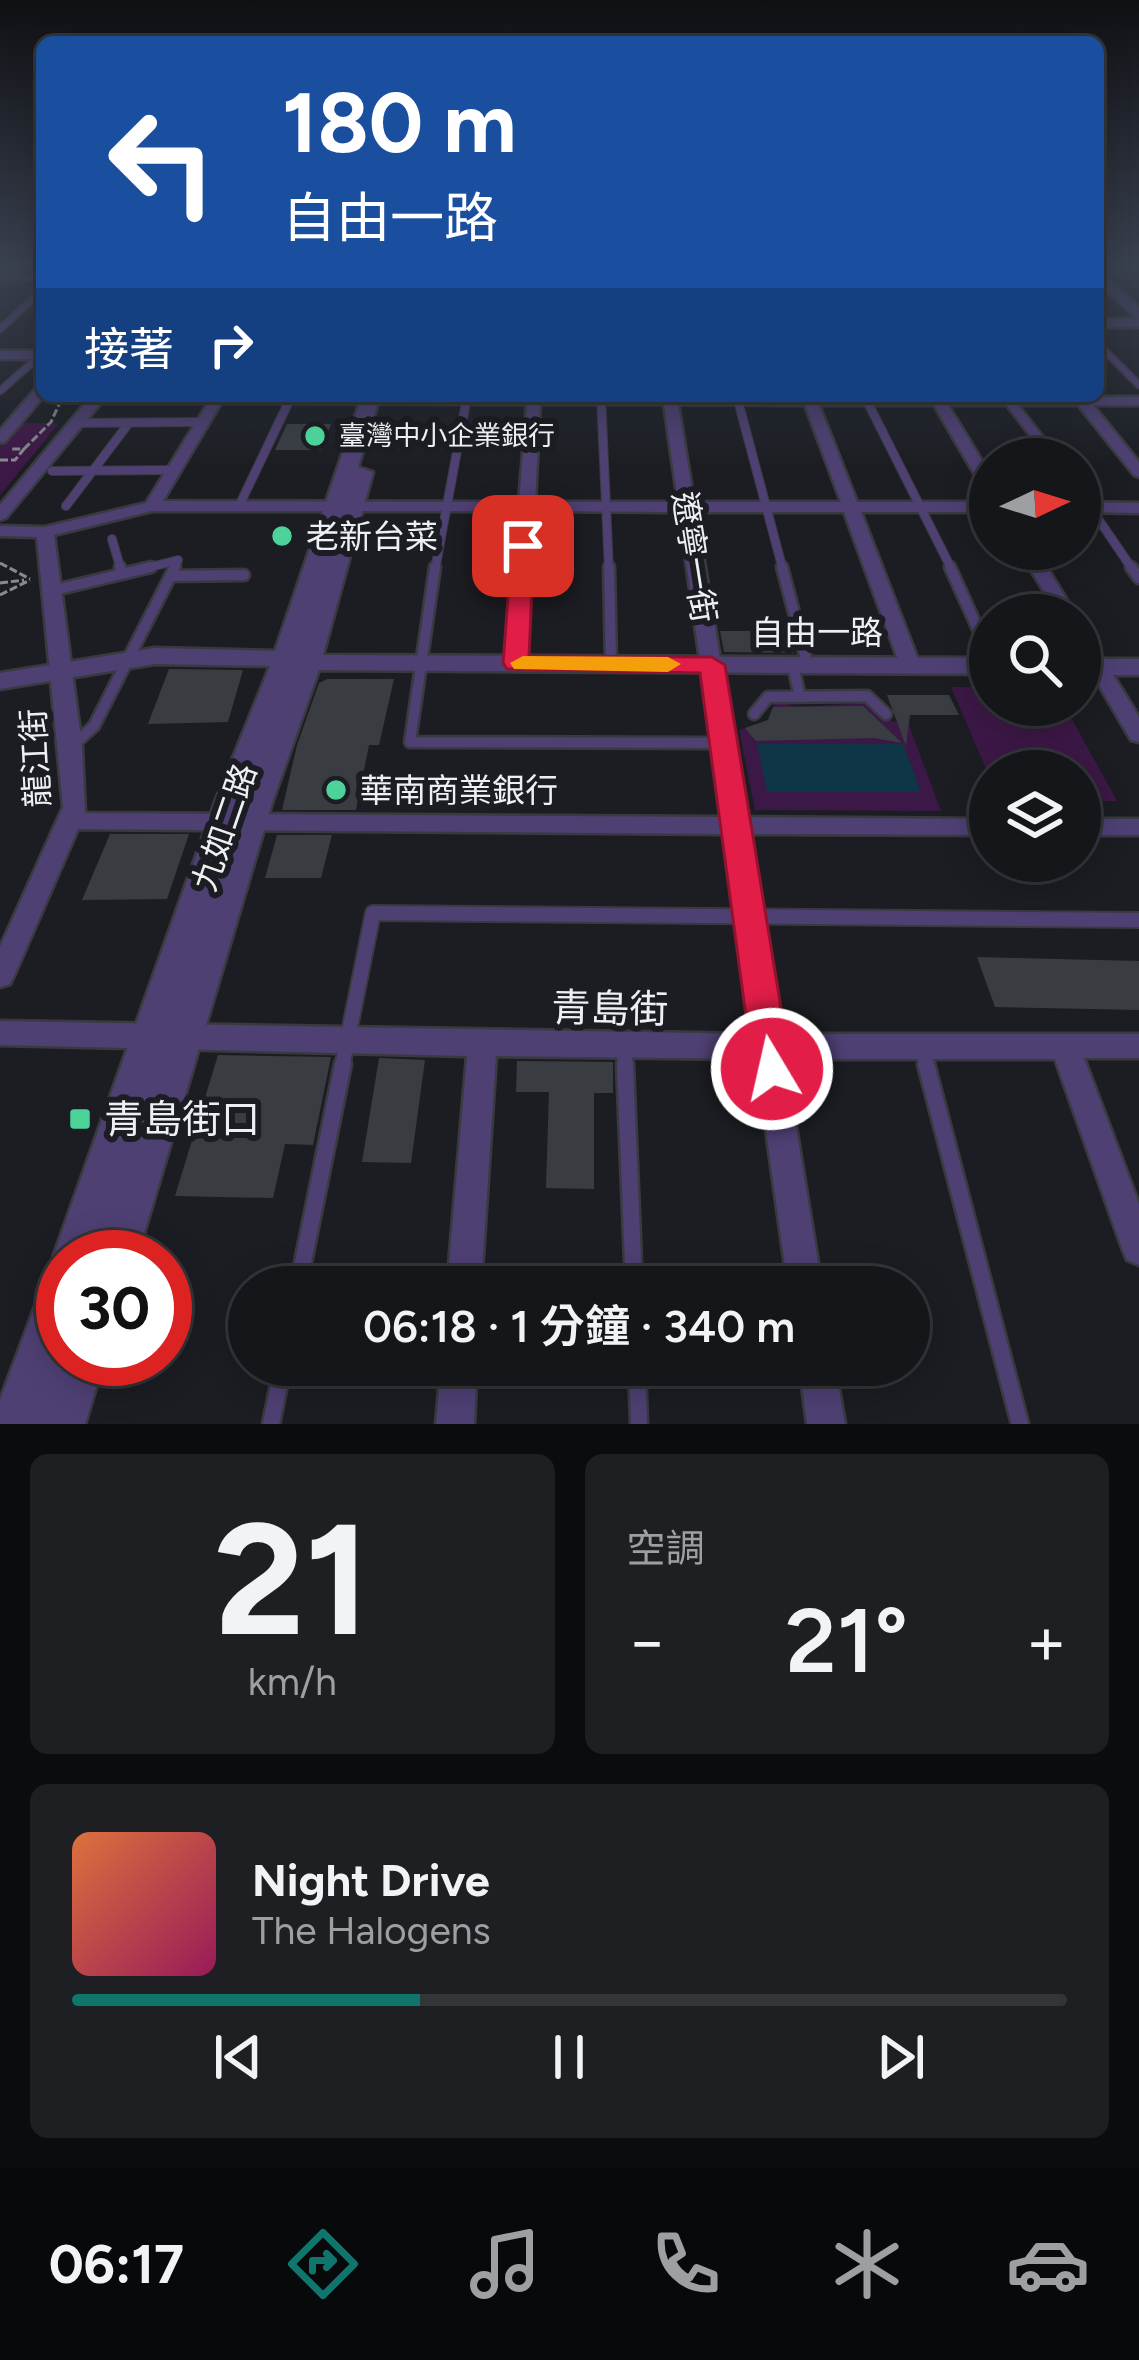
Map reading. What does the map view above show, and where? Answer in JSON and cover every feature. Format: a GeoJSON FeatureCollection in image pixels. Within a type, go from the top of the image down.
{"type":"FeatureCollection","features":[{"type":"Feature","properties":{"kind":"street"},"geometry":{"type":"LineString","coordinates":[[0,355],[36,354]]}},
{"type":"Feature","properties":{"kind":"street"},"geometry":{"type":"LineString","coordinates":[[0,439],[36,397]]}},
{"type":"Feature","properties":{"kind":"street"},"geometry":{"type":"LineString","coordinates":[[1104,400],[1139,401]]}},
{"type":"Feature","properties":{"kind":"street"},"geometry":{"type":"LineString","coordinates":[[0,515],[94,402]]}},
{"type":"Feature","properties":{"kind":"street"},"geometry":{"type":"LineString","coordinates":[[152,506],[215,402]]}},
{"type":"Feature","properties":{"kind":"street","name":"九如二路"},"geometry":{"type":"LineString","coordinates":[[123,1230],[169,1039],[237,822],[297,660],[377,402]]}},
{"type":"Feature","properties":{"kind":"street"},"geometry":{"type":"LineString","coordinates":[[516,663],[534,402]]}},
{"type":"Feature","properties":{"kind":"street","name":"遼寧一街"},"geometry":{"type":"LineString","coordinates":[[672,402],[802,1266]]}},
{"type":"Feature","properties":{"kind":"street"},"geometry":{"type":"LineString","coordinates":[[811,402],[910,665]]}},
{"type":"Feature","properties":{"kind":"street"},"geometry":{"type":"LineString","coordinates":[[939,402],[969,452]]}},
{"type":"Feature","properties":{"kind":"street"},"geometry":{"type":"LineString","coordinates":[[1010,402],[1038,438]]}},
{"type":"Feature","properties":{"kind":"street"},"geometry":{"type":"LineString","coordinates":[[1083,402],[1139,472]]}},
{"type":"Feature","properties":{"kind":"street"},"geometry":{"type":"LineString","coordinates":[[1101,504],[1139,508]]}},
{"type":"Feature","properties":{"kind":"street"},"geometry":{"type":"LineString","coordinates":[[0,531],[45,532],[152,506],[969,507]]}},
{"type":"Feature","properties":{"kind":"street","name":"龍江街"},"geometry":{"type":"LineString","coordinates":[[45,532],[71,747],[75,807],[70,821],[969,827]]}},
{"type":"Feature","properties":{"kind":"street","name":"自由一路"},"geometry":{"type":"LineString","coordinates":[[0,681],[154,656],[422,663],[969,666]]}},
{"type":"Feature","properties":{"kind":"street"},"geometry":{"type":"LineString","coordinates":[[1101,667],[1139,668]]}},
{"type":"Feature","properties":{"kind":"street"},"geometry":{"type":"LineString","coordinates":[[1101,683],[1139,735]]}},
{"type":"Feature","properties":{"kind":"street"},"geometry":{"type":"LineString","coordinates":[[0,976],[70,821]]}},
{"type":"Feature","properties":{"kind":"street"},"geometry":{"type":"LineString","coordinates":[[1101,827],[1139,827]]}},
{"type":"Feature","properties":{"kind":"street","name":"青島街"},"geometry":{"type":"LineString","coordinates":[[0,1034],[624,1047],[1139,1046]]}},
{"type":"Feature","properties":{"kind":"street","name":"九如二路"},"geometry":{"type":"LineString","coordinates":[[87,1230],[169,1039]]}},
{"type":"Feature","properties":{"kind":"street"},"geometry":{"type":"LineString","coordinates":[[466,1266],[482,1044]]}},
{"type":"Feature","properties":{"kind":"street"},"geometry":{"type":"LineString","coordinates":[[1065,1047],[1139,1248]]}},
{"type":"Feature","properties":{"kind":"street"},"geometry":{"type":"LineString","coordinates":[[15,1424],[36,1365]]}},
{"type":"Feature","properties":{"kind":"street"},"geometry":{"type":"LineString","coordinates":[[61,1424],[73,1386]]}},
{"type":"Feature","properties":{"kind":"street"},"geometry":{"type":"LineString","coordinates":[[455,1424],[458,1386]]}},
{"type":"Feature","properties":{"kind":"street"},"geometry":{"type":"LineString","coordinates":[[820,1386],[826,1424]]}},
{"type":"Feature","properties":{"kind":"lane"},"geometry":{"type":"LineString","coordinates":[[1104,350],[1139,385]]}},
{"type":"Feature","properties":{"kind":"lane"},"geometry":{"type":"LineString","coordinates":[[0,391],[36,359]]}},
{"type":"Feature","properties":{"kind":"lane"},"geometry":{"type":"LineString","coordinates":[[239,506],[288,402]]}},
{"type":"Feature","properties":{"kind":"lane"},"geometry":{"type":"LineString","coordinates":[[466,402],[444,505],[410,742],[723,743]]}},
{"type":"Feature","properties":{"kind":"lane"},"geometry":{"type":"LineString","coordinates":[[601,402],[611,663]]}},
{"type":"Feature","properties":{"kind":"lane"},"geometry":{"type":"LineString","coordinates":[[739,402],[801,666],[800,697]]}},
{"type":"Feature","properties":{"kind":"lane"},"geometry":{"type":"LineString","coordinates":[[868,402],[924,507],[969,609]]}},
{"type":"Feature","properties":{"kind":"lane"},"geometry":{"type":"LineString","coordinates":[[74,423],[202,422]]}},
{"type":"Feature","properties":{"kind":"lane"},"geometry":{"type":"LineString","coordinates":[[66,506],[129,423]]}},
{"type":"Feature","properties":{"kind":"lane"},"geometry":{"type":"LineString","coordinates":[[52,470],[172,470]]}},
{"type":"Feature","properties":{"kind":"lane"},"geometry":{"type":"LineString","coordinates":[[1101,525],[1139,578]]}},
{"type":"Feature","properties":{"kind":"lane"},"geometry":{"type":"LineString","coordinates":[[112,539],[122,573]]}},
{"type":"Feature","properties":{"kind":"lane"},"geometry":{"type":"LineString","coordinates":[[55,590],[178,560],[94,726],[71,747]]}},
{"type":"Feature","properties":{"kind":"lane"},"geometry":{"type":"LineString","coordinates":[[170,576],[244,575]]}},
{"type":"Feature","properties":{"kind":"lane"},"geometry":{"type":"LineString","coordinates":[[754,714],[768,697],[866,696],[886,714]]}},
{"type":"Feature","properties":{"kind":"lane"},"geometry":{"type":"LineString","coordinates":[[302,1266],[373,913],[1139,920]]}},
{"type":"Feature","properties":{"kind":"lane"},"geometry":{"type":"LineString","coordinates":[[624,1047],[633,1266]]}},
{"type":"Feature","properties":{"kind":"lane"},"geometry":{"type":"LineString","coordinates":[[922,1049],[1020,1424]]}},
{"type":"Feature","properties":{"kind":"lane"},"geometry":{"type":"LineString","coordinates":[[271,1424],[279,1386]]}},
{"type":"Feature","properties":{"kind":"lane"},"geometry":{"type":"LineString","coordinates":[[638,1386],[639,1424]]}},
{"type":"Feature","properties":{"kind":"path"},"geometry":{"type":"LineString","coordinates":[[0,460],[15,460],[51,422],[60,402]]}},
{"type":"Feature","properties":{"kind":"path"},"geometry":{"type":"LineString","coordinates":[[1,449],[24,449]]}},
{"type":"Feature","properties":{"kind":"path"},"geometry":{"type":"LineString","coordinates":[[0,563],[32,580]]}},
{"type":"Feature","properties":{"kind":"path"},"geometry":{"type":"LineString","coordinates":[[0,583],[32,580]]}},
{"type":"Feature","properties":{"kind":"path"},"geometry":{"type":"LineString","coordinates":[[0,595],[32,580]]}},
{"type":"Feature","properties":{"kind":"shaded area"},"geometry":{"type":"Polygon","coordinates":[[[20,423],[59,423],[0,495],[0,447],[20,423]]]}},
{"type":"Feature","properties":{"kind":"shaded area"},"geometry":{"type":"Polygon","coordinates":[[[951,687],[969,687],[969,726],[1076,726],[1089,750],[978,750],[951,687]]]}},
{"type":"Feature","properties":{"kind":"shaded area"},"geometry":{"type":"Polygon","coordinates":[[[775,702],[800,707],[865,703],[879,718],[909,725],[941,811],[755,810],[739,730],[768,720],[775,702]]]}},
{"type":"Feature","properties":{"kind":"shaded area"},"geometry":{"type":"Polygon","coordinates":[[[1101,772],[1117,801],[1101,801],[1101,772]]]}},
{"type":"Feature","properties":{"kind":"water"},"geometry":{"type":"Polygon","coordinates":[[[757,744],[903,744],[921,792],[767,792],[757,744]]]}},
{"type":"Feature","properties":{"kind":"building"},"geometry":{"type":"Polygon","coordinates":[[[287,424],[331,424],[321,450],[275,450],[287,424]]]}},
{"type":"Feature","properties":{"kind":"building"},"geometry":{"type":"Polygon","coordinates":[[[720,631],[788,631],[794,653],[724,652],[720,631]]]}},
{"type":"Feature","properties":{"kind":"building"},"geometry":{"type":"Polygon","coordinates":[[[169,669],[243,670],[228,722],[148,724],[169,669]]]}},
{"type":"Feature","properties":{"kind":"building"},"geometry":{"type":"Polygon","coordinates":[[[394,679],[379,745],[369,745],[356,810],[282,810],[297,745],[319,683],[394,679]]]}},
{"type":"Feature","properties":{"kind":"building"},"geometry":{"type":"Polygon","coordinates":[[[887,695],[949,695],[959,715],[910,715],[906,746],[887,695]]]}},
{"type":"Feature","properties":{"kind":"building"},"geometry":{"type":"Polygon","coordinates":[[[863,706],[902,743],[874,738],[756,741],[745,728],[768,720],[773,707],[863,706]]]}},
{"type":"Feature","properties":{"kind":"building"},"geometry":{"type":"Polygon","coordinates":[[[110,834],[189,834],[167,899],[82,900],[110,834]]]}},
{"type":"Feature","properties":{"kind":"building"},"geometry":{"type":"Polygon","coordinates":[[[277,835],[332,835],[321,878],[265,878],[277,835]]]}},
{"type":"Feature","properties":{"kind":"building"},"geometry":{"type":"Polygon","coordinates":[[[977,957],[1139,961],[1139,1010],[995,1007],[977,957]]]}},
{"type":"Feature","properties":{"kind":"building"},"geometry":{"type":"Polygon","coordinates":[[[218,1055],[331,1057],[313,1145],[285,1144],[273,1198],[175,1196],[218,1055]]]}},
{"type":"Feature","properties":{"kind":"building"},"geometry":{"type":"Polygon","coordinates":[[[379,1058],[425,1060],[411,1163],[362,1162],[379,1058]]]}},
{"type":"Feature","properties":{"kind":"building"},"geometry":{"type":"Polygon","coordinates":[[[517,1061],[613,1062],[613,1093],[594,1093],[594,1189],[546,1188],[549,1092],[516,1092],[517,1061]]]}},
{"type":"Feature","properties":{"kind":"slow traffic"},"geometry":{"type":"LineString","coordinates":[[523,663],[668,664]]}},
{"type":"Feature","properties":{"kind":"place","name":"臺灣中小企業銀行"},"geometry":{"type":"Point","coordinates":[315,436]}},
{"type":"Feature","properties":{"kind":"place","name":"老新台菜"},"geometry":{"type":"Point","coordinates":[282,536]}},
{"type":"Feature","properties":{"kind":"place","name":"華南商業銀行"},"geometry":{"type":"Point","coordinates":[336,790]}},
{"type":"Feature","properties":{"kind":"place","name":"青島街口"},"geometry":{"type":"Point","coordinates":[80,1119]}},
{"type":"Feature","properties":{"kind":"route"},"geometry":{"type":"LineString","coordinates":[[523,546],[516,663],[712,665],[772,1069]]}}]}
